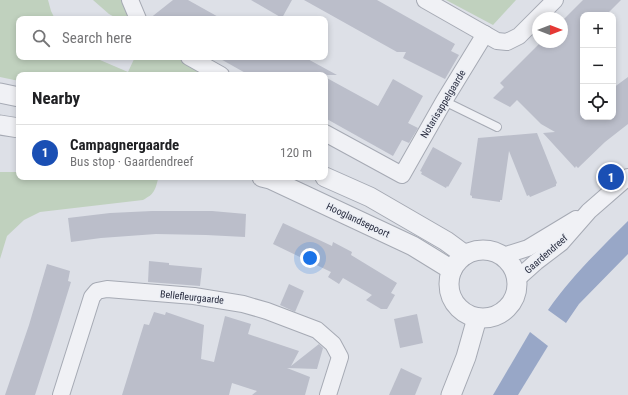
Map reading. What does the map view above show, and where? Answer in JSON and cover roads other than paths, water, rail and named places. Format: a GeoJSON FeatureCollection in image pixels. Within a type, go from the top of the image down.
{"type":"FeatureCollection","features":[{"type":"Feature","properties":{"kind":"street"},"geometry":{"type":"LineString","coordinates":[[130,0],[137,16]]}},
{"type":"Feature","properties":{"kind":"street"},"geometry":{"type":"LineString","coordinates":[[425,0],[485,34],[507,42],[518,36],[554,0]]}},
{"type":"Feature","properties":{"kind":"street","name":"Notarisappelgaarde"},"geometry":{"type":"LineString","coordinates":[[328,135],[402,175],[444,101],[485,34]]}},
{"type":"Feature","properties":{"kind":"street"},"geometry":{"type":"LineString","coordinates":[[194,60],[216,72]]}},
{"type":"Feature","properties":{"kind":"street"},"geometry":{"type":"LineString","coordinates":[[0,94],[16,96]]}},
{"type":"Feature","properties":{"kind":"street"},"geometry":{"type":"LineString","coordinates":[[0,125],[16,128]]}},
{"type":"Feature","properties":{"kind":"street","name":"Gaardendreef"},"geometry":{"type":"LineString","coordinates":[[517,279],[536,262],[561,244],[589,211],[628,177]]}},
{"type":"Feature","properties":{"kind":"street"},"geometry":{"type":"LineString","coordinates":[[328,178],[370,197],[446,241],[465,255]]}},
{"type":"Feature","properties":{"kind":"street","name":"Hooglandsepoort"},"geometry":{"type":"LineString","coordinates":[[272,180],[412,246],[452,270]]}},
{"type":"Feature","properties":{"kind":"street","name":"Gaardendreef"},"geometry":{"type":"LineString","coordinates":[[503,256],[528,248],[589,211]]}},
{"type":"Feature","properties":{"kind":"street"},"geometry":{"type":"LineString","coordinates":[[476,250],[490,250],[503,256],[513,267],[517,279],[516,295],[511,305],[506,310],[486,319],[477,318],[464,313],[451,298],[449,280],[452,270],[459,260],[465,255],[476,250]]}},
{"type":"Feature","properties":{"kind":"street","name":"Bellefleurgaarde"},"geometry":{"type":"LineString","coordinates":[[61,395],[92,297],[97,291],[107,289],[194,296],[243,304],[267,311],[317,330],[333,344],[340,356],[328,395]]}},
{"type":"Feature","properties":{"kind":"street"},"geometry":{"type":"LineString","coordinates":[[451,395],[466,357],[477,318]]}},
{"type":"Feature","properties":{"kind":"lane"},"geometry":{"type":"LineString","coordinates":[[444,101],[497,127]]}},
{"type":"Feature","properties":{"kind":"water"},"geometry":{"type":"Polygon","coordinates":[[[628,221],[628,254],[579,304],[566,323],[548,310],[576,275],[628,221]]]}},
{"type":"Feature","properties":{"kind":"water"},"geometry":{"type":"Polygon","coordinates":[[[530,332],[548,346],[518,395],[493,395],[530,332]]]}},
{"type":"Feature","properties":{"kind":"place","name":"Campagnergaarde"},"geometry":{"type":"Point","coordinates":[611,177]}}]}
